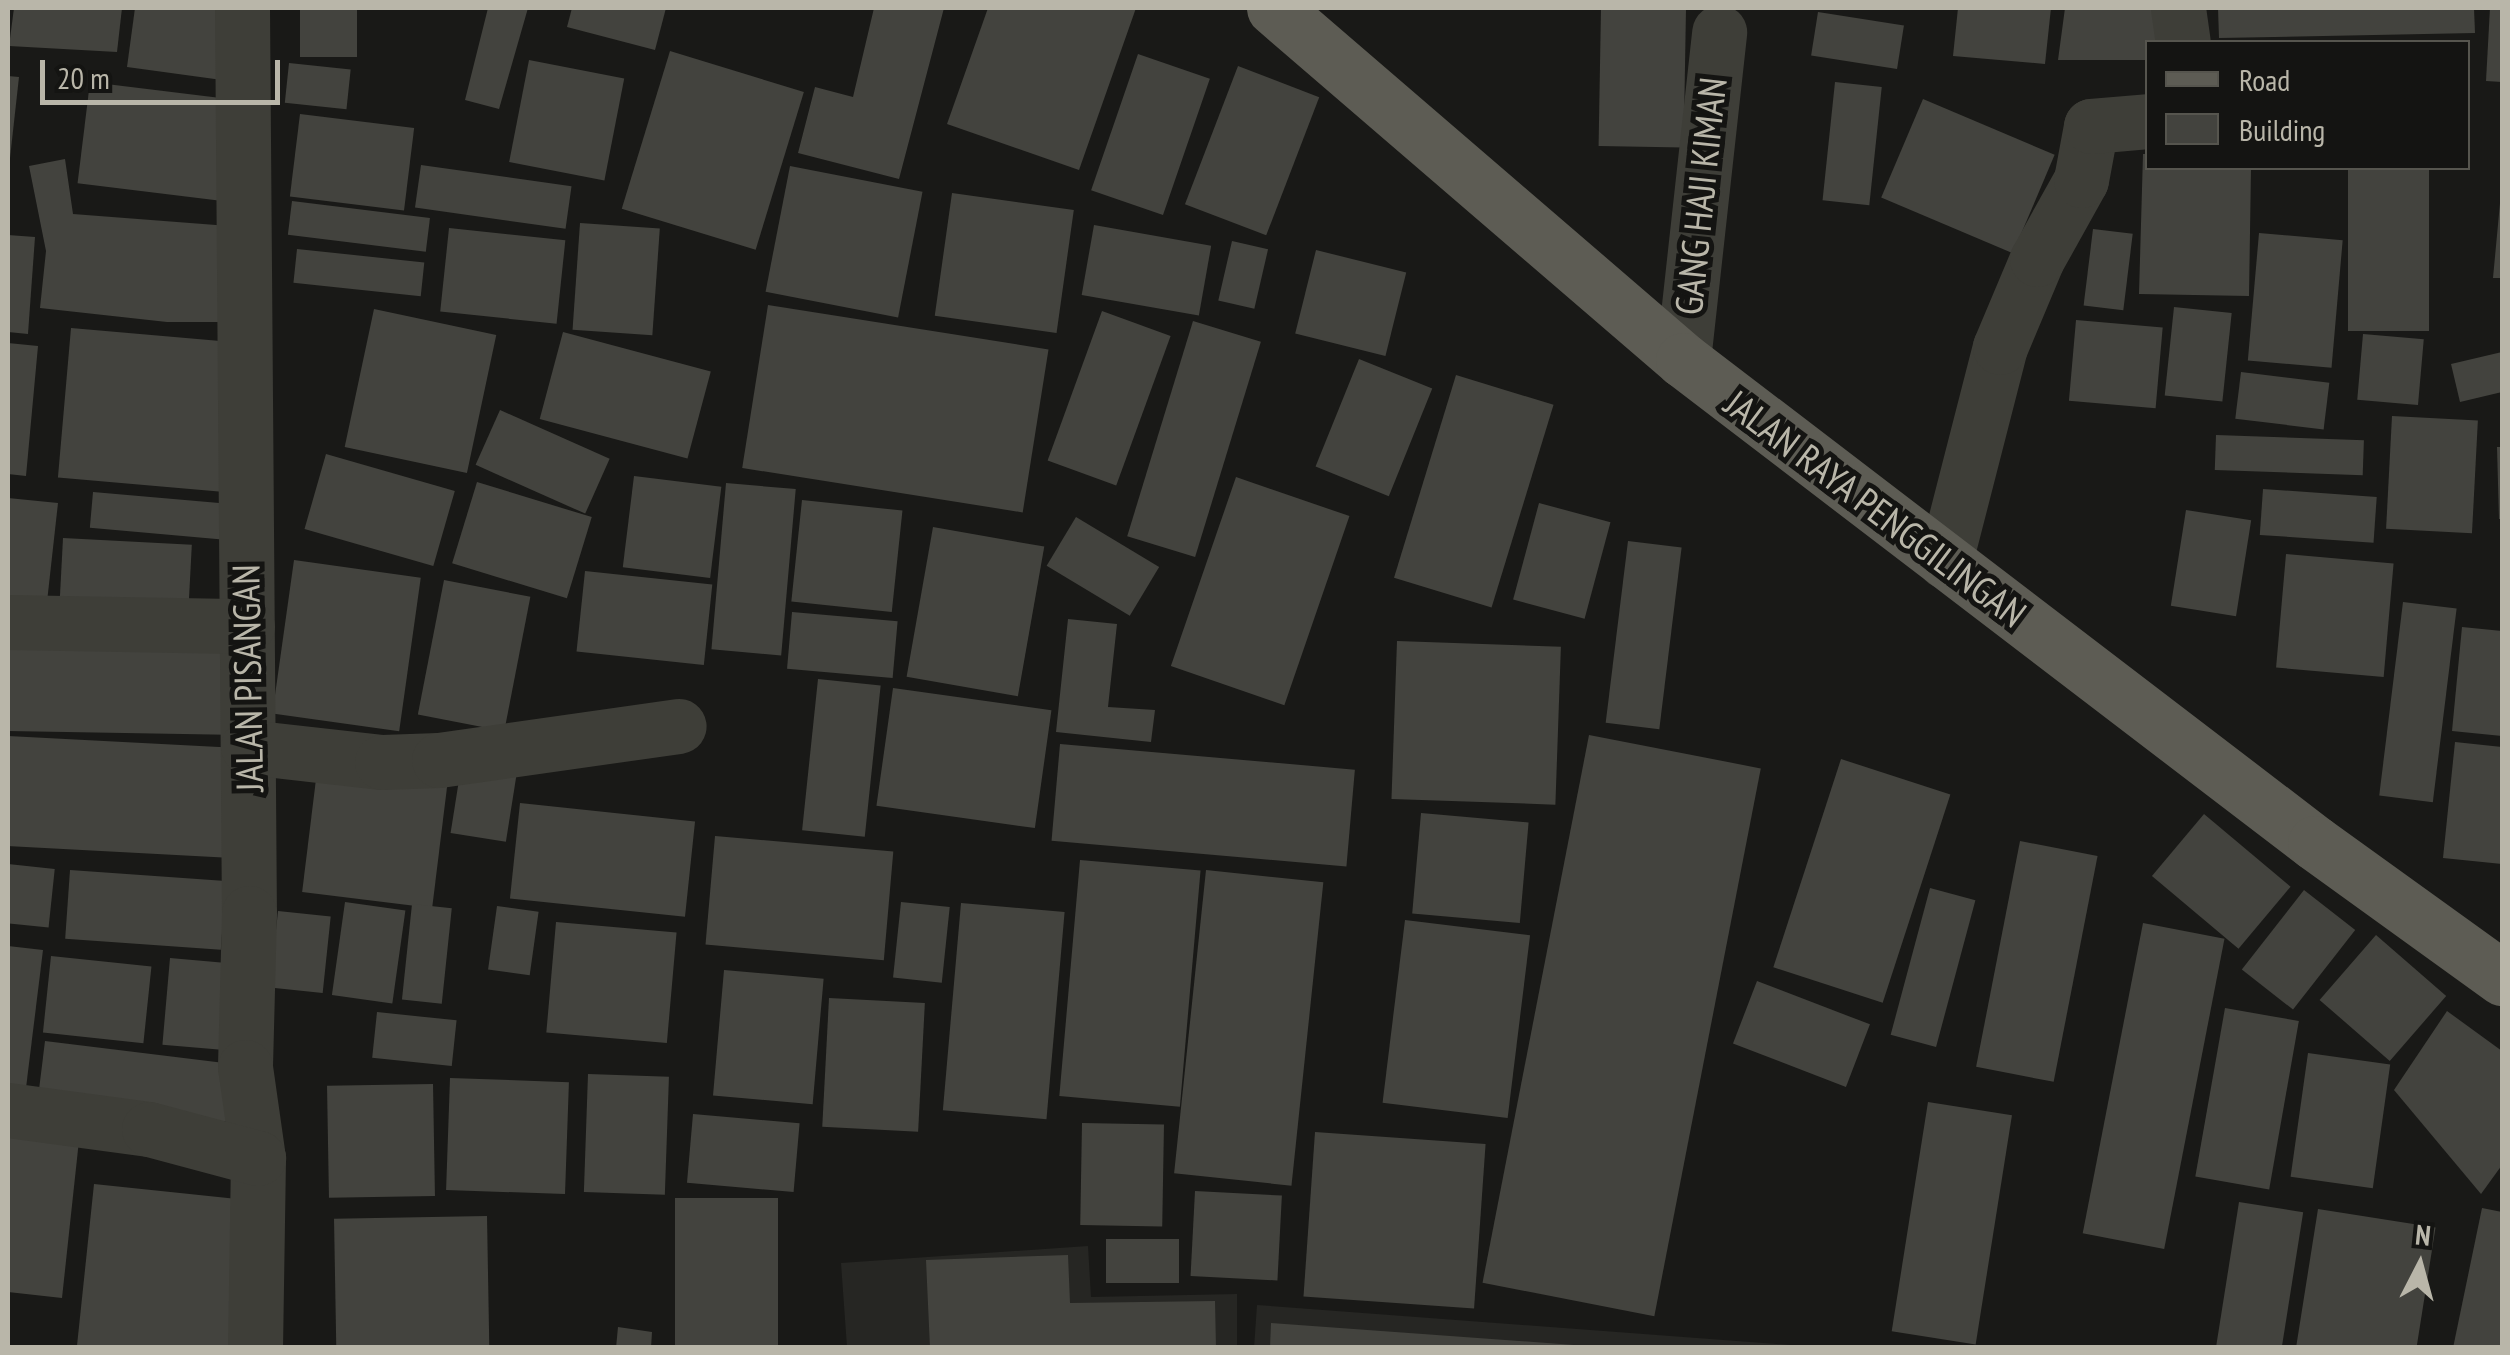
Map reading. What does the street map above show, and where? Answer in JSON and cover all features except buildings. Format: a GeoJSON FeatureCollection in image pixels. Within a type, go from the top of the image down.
{"type":"FeatureCollection","features":[{"type":"Feature","properties":{"kind":"main road","name":"JALAN RAYA PENGGILINGAN"},"geometry":{"type":"LineString","coordinates":[[1274,8],[1683,360],[2315,843],[2502,978]]}},
{"type":"Feature","properties":{"kind":"street","name":"JALAN PISANGAN"},"geometry":{"type":"LineString","coordinates":[[242,8],[248,747],[245,1067],[258,1158],[254,1348]]}},
{"type":"Feature","properties":{"kind":"street"},"geometry":{"type":"LineString","coordinates":[[2178,8],[2182,40]]}},
{"type":"Feature","properties":{"kind":"street","name":"GANG HAJI KIMAN"},"geometry":{"type":"LineString","coordinates":[[1683,360],[1718,32]]}},
{"type":"Feature","properties":{"kind":"street"},"geometry":{"type":"LineString","coordinates":[[1945,561],[2000,347],[2037,259],[2081,180],[2091,126],[2145,121]]}},
{"type":"Feature","properties":{"kind":"street"},"geometry":{"type":"LineString","coordinates":[[8,622],[247,626]]}},
{"type":"Feature","properties":{"kind":"street"},"geometry":{"type":"LineString","coordinates":[[248,747],[382,762],[440,760],[679,726]]}},
{"type":"Feature","properties":{"kind":"street"},"geometry":{"type":"LineString","coordinates":[[8,1110],[149,1129],[258,1158]]}},
{"type":"Feature","properties":{"kind":"shaded area"},"geometry":{"type":"Polygon","coordinates":[[[1088,1246],[1091,1297],[1237,1294],[1237,1347],[847,1347],[841,1263],[1088,1246]]]}},
{"type":"Feature","properties":{"kind":"shaded area"},"geometry":{"type":"Polygon","coordinates":[[[1257,1305],[1818,1347],[1254,1348],[1257,1305]]]}}]}
